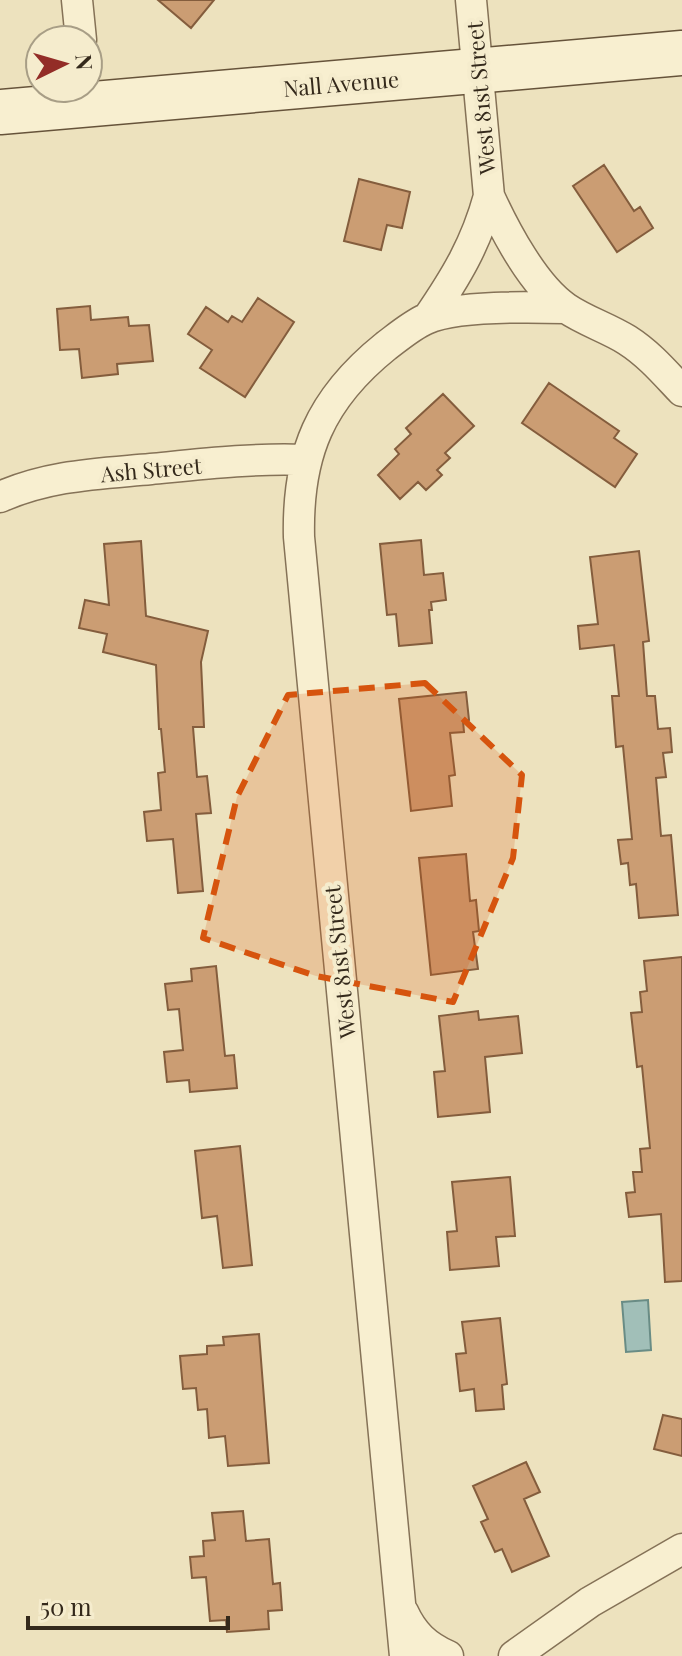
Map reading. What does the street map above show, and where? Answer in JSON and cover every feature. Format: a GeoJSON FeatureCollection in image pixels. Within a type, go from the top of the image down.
{"type":"FeatureCollection","features":[{"type":"Feature","properties":{"kind":"main road","name":"Nall Avenue"},"geometry":{"type":"LineString","coordinates":[[104,95],[477,72],[682,53]]}},
{"type":"Feature","properties":{"kind":"main road","name":"Nall Avenue"},"geometry":{"type":"LineString","coordinates":[[0,112],[43,104]]}},
{"type":"Feature","properties":{"kind":"street"},"geometry":{"type":"LineString","coordinates":[[77,0],[79,24]]}},
{"type":"Feature","properties":{"kind":"street","name":"West 81st Street"},"geometry":{"type":"LineString","coordinates":[[471,0],[489,196],[515,248],[565,308]]}},
{"type":"Feature","properties":{"kind":"street","name":"West 81st Street"},"geometry":{"type":"LineString","coordinates":[[405,1656],[299,537],[298,499],[305,460],[325,414],[346,385],[380,351],[428,318],[467,258],[489,196]]}},
{"type":"Feature","properties":{"kind":"street"},"geometry":{"type":"LineString","coordinates":[[565,308],[627,340],[649,356],[682,391]]}},
{"type":"Feature","properties":{"kind":"street","name":"West 81st Street"},"geometry":{"type":"LineString","coordinates":[[428,318],[489,309],[565,308]]}},
{"type":"Feature","properties":{"kind":"street","name":"Ash Street"},"geometry":{"type":"LineString","coordinates":[[0,497],[35,483],[77,476],[219,462],[305,460]]}},
{"type":"Feature","properties":{"kind":"street"},"geometry":{"type":"LineString","coordinates":[[514,1656],[590,1602],[682,1549]]}},
{"type":"Feature","properties":{"kind":"street"},"geometry":{"type":"LineString","coordinates":[[400,1607],[410,1628],[422,1641],[448,1656]]}},
{"type":"Feature","properties":{"kind":"highlighted area"},"geometry":{"type":"Polygon","coordinates":[[[425,683],[522,775],[513,858],[453,1002],[316,976],[203,938],[237,797],[288,695],[425,683]]]}},
{"type":"Feature","properties":{"kind":"water"},"geometry":{"type":"Polygon","coordinates":[[[648,1300],[651,1350],[626,1352],[622,1302],[648,1300]]]}},
{"type":"Feature","properties":{"kind":"building"},"geometry":{"type":"Polygon","coordinates":[[[158,0],[214,0],[191,28],[158,0]]]}},
{"type":"Feature","properties":{"kind":"building"},"geometry":{"type":"Polygon","coordinates":[[[604,165],[634,211],[640,207],[653,228],[617,252],[573,186],[604,165]]]}},
{"type":"Feature","properties":{"kind":"building"},"geometry":{"type":"Polygon","coordinates":[[[359,179],[410,192],[402,228],[387,225],[381,250],[344,241],[359,179]]]}},
{"type":"Feature","properties":{"kind":"building"},"geometry":{"type":"Polygon","coordinates":[[[258,298],[294,322],[245,397],[200,368],[212,350],[188,334],[206,307],[228,322],[232,316],[242,322],[258,298]]]}},
{"type":"Feature","properties":{"kind":"building"},"geometry":{"type":"Polygon","coordinates":[[[90,306],[91,320],[128,317],[129,326],[149,325],[153,361],[117,364],[118,374],[82,378],[79,349],[60,350],[57,309],[90,306]]]}},
{"type":"Feature","properties":{"kind":"building"},"geometry":{"type":"Polygon","coordinates":[[[549,383],[619,431],[614,438],[637,454],[615,487],[522,423],[549,383]]]}},
{"type":"Feature","properties":{"kind":"building"},"geometry":{"type":"Polygon","coordinates":[[[443,394],[474,426],[445,453],[450,458],[437,470],[442,475],[426,490],[418,482],[400,499],[378,475],[399,454],[395,449],[411,434],[406,428],[443,394]]]}},
{"type":"Feature","properties":{"kind":"building"},"geometry":{"type":"Polygon","coordinates":[[[421,540],[424,575],[443,573],[446,600],[431,602],[432,643],[399,646],[396,614],[387,615],[380,544],[421,540]]]}},
{"type":"Feature","properties":{"kind":"building"},"geometry":{"type":"Polygon","coordinates":[[[141,541],[146,616],[208,631],[201,662],[204,727],[193,727],[197,777],[207,776],[211,813],[196,814],[203,891],[178,893],[173,839],[147,841],[144,812],[161,810],[158,773],[165,772],[156,665],[103,652],[107,634],[79,628],[85,600],[109,605],[104,544],[141,541]]]}},
{"type":"Feature","properties":{"kind":"building"},"geometry":{"type":"Polygon","coordinates":[[[639,551],[649,641],[643,642],[647,696],[655,696],[658,729],[670,728],[672,752],[663,753],[666,777],[656,778],[661,836],[671,835],[678,915],[639,918],[636,884],[630,885],[628,863],[621,864],[618,840],[632,839],[623,746],[616,747],[612,696],[619,696],[614,645],[580,649],[578,626],[598,624],[590,557],[639,551]]]}},
{"type":"Feature","properties":{"kind":"building"},"geometry":{"type":"Polygon","coordinates":[[[466,692],[469,720],[463,721],[464,732],[450,733],[455,775],[449,776],[452,806],[411,811],[399,699],[466,692]]]}},
{"type":"Feature","properties":{"kind":"building"},"geometry":{"type":"Polygon","coordinates":[[[466,854],[470,901],[476,900],[479,931],[473,932],[478,969],[431,975],[419,858],[466,854]]]}},
{"type":"Feature","properties":{"kind":"building"},"geometry":{"type":"Polygon","coordinates":[[[682,957],[682,1281],[665,1282],[661,1214],[629,1217],[626,1193],[635,1192],[633,1172],[642,1172],[640,1149],[650,1148],[642,1066],[637,1067],[631,1013],[642,1012],[640,992],[647,991],[644,961],[682,957]]]}},
{"type":"Feature","properties":{"kind":"building"},"geometry":{"type":"Polygon","coordinates":[[[216,966],[225,1056],[234,1055],[237,1088],[190,1092],[189,1080],[167,1082],[164,1052],[183,1050],[179,1009],[168,1010],[165,984],[192,981],[191,969],[216,966]]]}},
{"type":"Feature","properties":{"kind":"building"},"geometry":{"type":"Polygon","coordinates":[[[478,1011],[479,1020],[518,1016],[522,1053],[485,1057],[490,1112],[438,1117],[434,1072],[445,1071],[439,1016],[478,1011]]]}},
{"type":"Feature","properties":{"kind":"building"},"geometry":{"type":"Polygon","coordinates":[[[240,1146],[252,1265],[223,1268],[217,1216],[202,1218],[195,1151],[240,1146]]]}},
{"type":"Feature","properties":{"kind":"building"},"geometry":{"type":"Polygon","coordinates":[[[510,1177],[515,1236],[496,1237],[499,1266],[450,1270],[447,1232],[457,1231],[452,1182],[510,1177]]]}},
{"type":"Feature","properties":{"kind":"building"},"geometry":{"type":"Polygon","coordinates":[[[500,1318],[507,1384],[502,1385],[504,1409],[476,1411],[474,1389],[460,1391],[456,1354],[466,1353],[462,1322],[500,1318]]]}},
{"type":"Feature","properties":{"kind":"building"},"geometry":{"type":"Polygon","coordinates":[[[259,1334],[269,1463],[228,1466],[225,1436],[209,1438],[207,1409],[198,1410],[196,1388],[183,1389],[180,1356],[207,1354],[207,1346],[224,1345],[223,1337],[259,1334]]]}},
{"type":"Feature","properties":{"kind":"building"},"geometry":{"type":"Polygon","coordinates":[[[663,1415],[682,1419],[682,1456],[654,1449],[663,1415]]]}},
{"type":"Feature","properties":{"kind":"building"},"geometry":{"type":"Polygon","coordinates":[[[526,1462],[540,1492],[524,1499],[549,1556],[512,1572],[502,1549],[495,1552],[481,1522],[488,1519],[473,1486],[526,1462]]]}},
{"type":"Feature","properties":{"kind":"building"},"geometry":{"type":"Polygon","coordinates":[[[243,1511],[246,1541],[269,1539],[273,1584],[280,1583],[282,1610],[268,1611],[269,1629],[227,1632],[226,1620],[210,1621],[206,1577],[192,1578],[190,1557],[204,1556],[203,1541],[215,1540],[212,1513],[243,1511]]]}}]}
